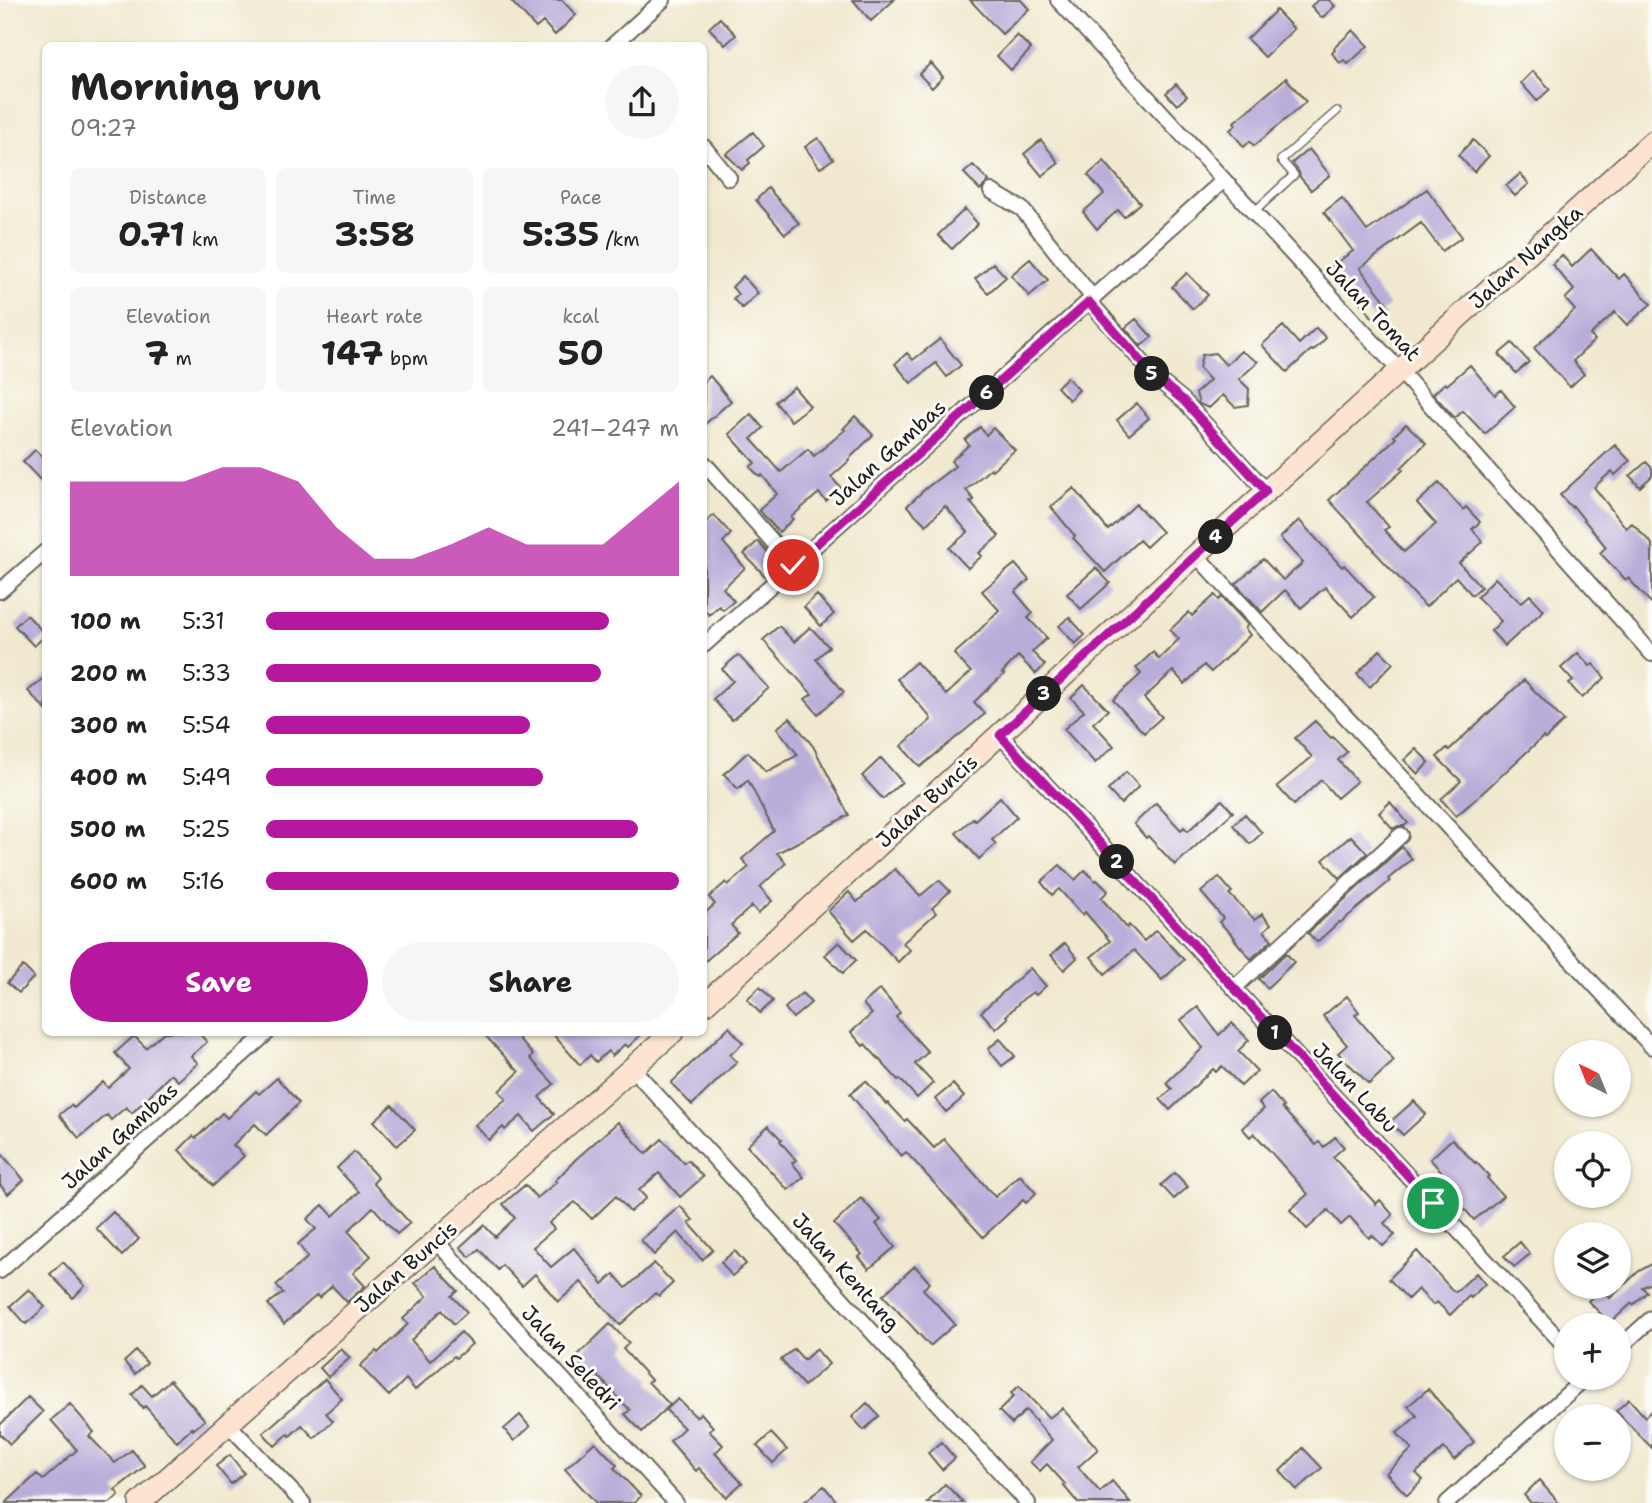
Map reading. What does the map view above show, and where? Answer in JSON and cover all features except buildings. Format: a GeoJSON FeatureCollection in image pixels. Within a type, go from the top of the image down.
{"type":"FeatureCollection","features":[{"type":"Feature","properties":{"kind":"street"},"geometry":{"type":"LineString","coordinates":[[619,42],[663,0]]}},
{"type":"Feature","properties":{"kind":"street","name":"Jalan Tomat"},"geometry":{"type":"LineString","coordinates":[[1058,0],[1400,371],[1652,654]]}},
{"type":"Feature","properties":{"kind":"street","name":"Jalan Nangka"},"geometry":{"type":"LineString","coordinates":[[1400,371],[1652,142]]}},
{"type":"Feature","properties":{"kind":"street"},"geometry":{"type":"LineString","coordinates":[[707,151],[729,178]]}},
{"type":"Feature","properties":{"kind":"street","name":"Jalan Gambas"},"geometry":{"type":"LineString","coordinates":[[707,642],[1224,180]]}},
{"type":"Feature","properties":{"kind":"street"},"geometry":{"type":"LineString","coordinates":[[991,191],[1022,209],[1091,300],[1157,379],[1183,400],[1266,491]]}},
{"type":"Feature","properties":{"kind":"street","name":"Jalan Buncis"},"geometry":{"type":"LineString","coordinates":[[707,1002],[1400,371]]}},
{"type":"Feature","properties":{"kind":"street"},"geometry":{"type":"LineString","coordinates":[[707,466],[793,565]]}},
{"type":"Feature","properties":{"kind":"street"},"geometry":{"type":"LineString","coordinates":[[0,592],[42,555]]}},
{"type":"Feature","properties":{"kind":"street"},"geometry":{"type":"LineString","coordinates":[[1196,555],[1652,1047]]}},
{"type":"Feature","properties":{"kind":"street","name":"Jalan Labu"},"geometry":{"type":"LineString","coordinates":[[1000,735],[1554,1334]]}},
{"type":"Feature","properties":{"kind":"street"},"geometry":{"type":"LineString","coordinates":[[1234,988],[1401,835]]}},
{"type":"Feature","properties":{"kind":"street","name":"Jalan Gambas"},"geometry":{"type":"LineString","coordinates":[[0,1271],[264,1036]]}},
{"type":"Feature","properties":{"kind":"street","name":"Jalan Buncis"},"geometry":{"type":"LineString","coordinates":[[140,1503],[669,1036]]}},
{"type":"Feature","properties":{"kind":"street","name":"Jalan Kentang"},"geometry":{"type":"LineString","coordinates":[[633,1069],[1028,1503]]}},
{"type":"Feature","properties":{"kind":"street","name":"Jalan Seledri"},"geometry":{"type":"LineString","coordinates":[[436,1241],[676,1503]]}},
{"type":"Feature","properties":{"kind":"street"},"geometry":{"type":"LineString","coordinates":[[1631,1337],[1652,1318]]}},
{"type":"Feature","properties":{"kind":"street"},"geometry":{"type":"LineString","coordinates":[[1447,1503],[1572,1390]]}},
{"type":"Feature","properties":{"kind":"street"},"geometry":{"type":"LineString","coordinates":[[228,1424],[303,1503]]}},
{"type":"Feature","properties":{"kind":"lane"},"geometry":{"type":"LineString","coordinates":[[1254,212],[1294,175],[1281,160],[1337,111]]}},
{"type":"Feature","properties":{"kind":"route"},"geometry":{"type":"LineString","coordinates":[[793,565],[1089,302],[1157,379],[1183,400],[1266,491],[1000,735],[1433,1203]]}}]}
